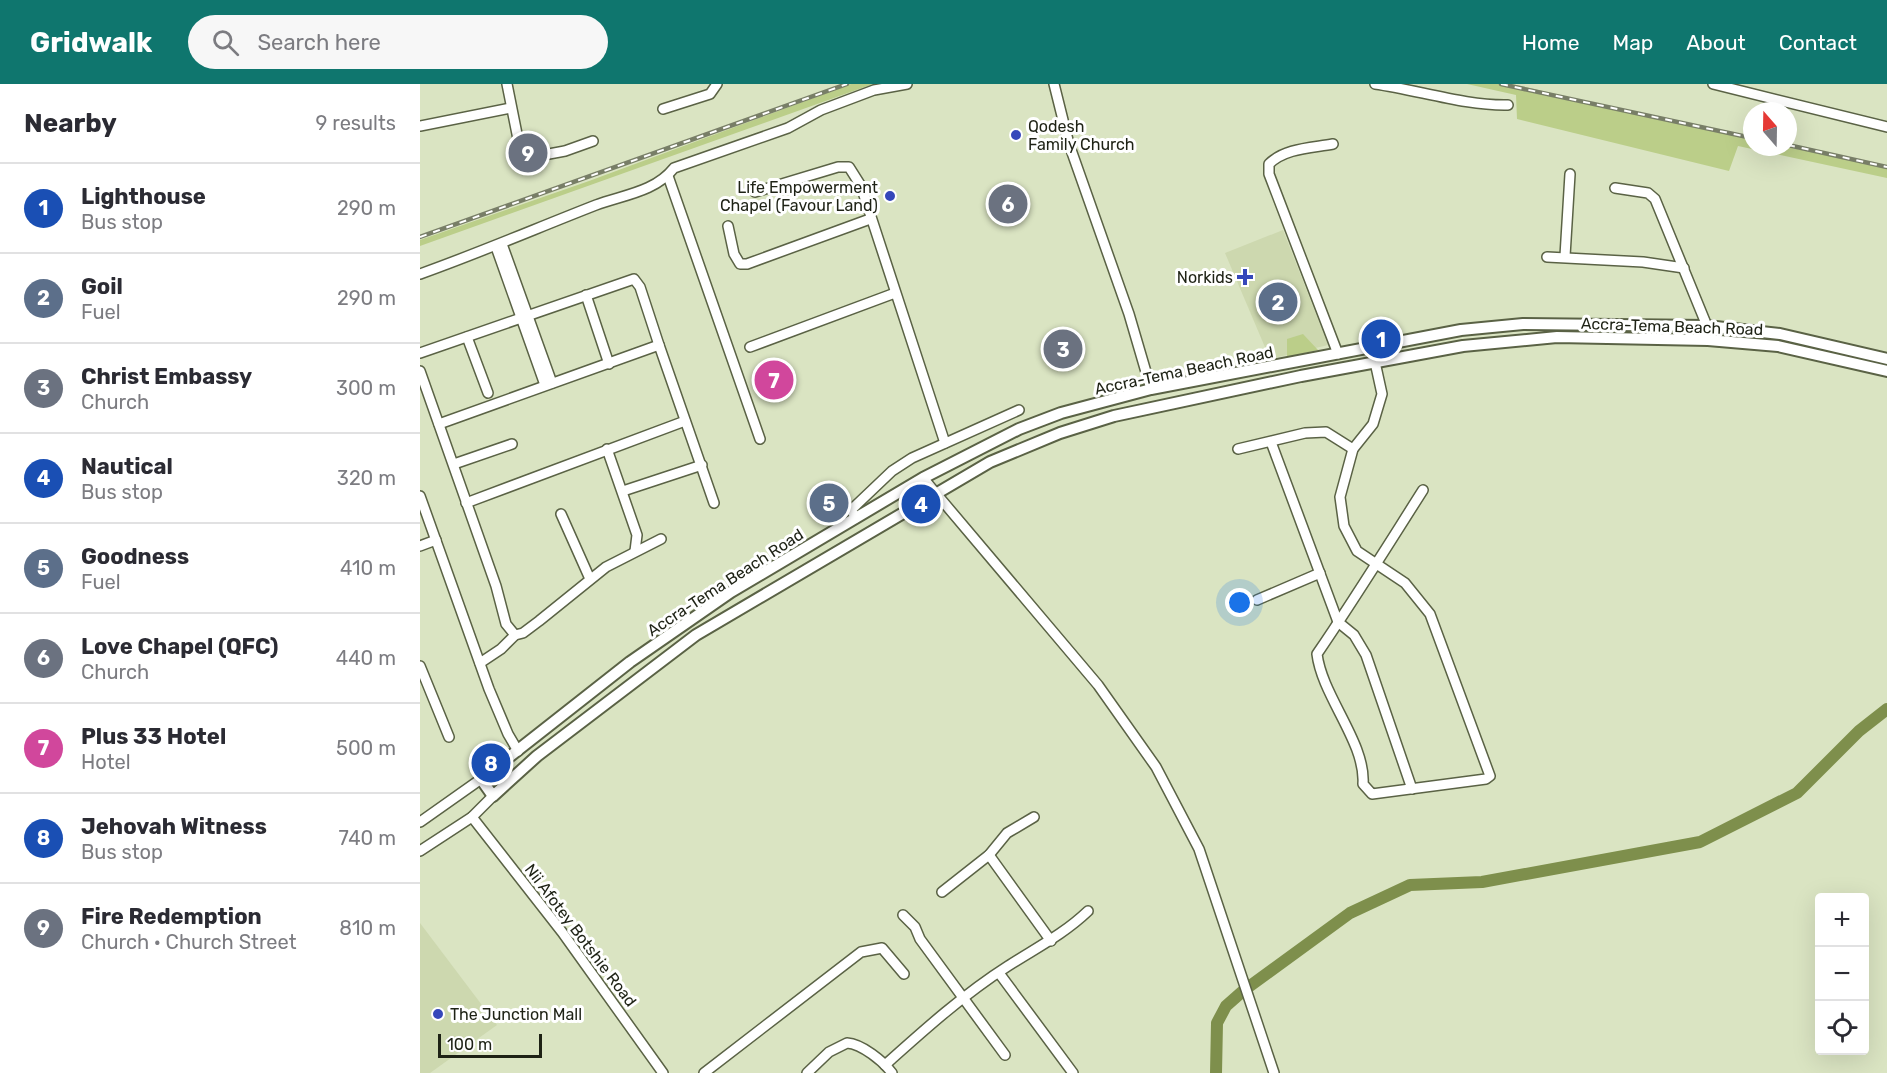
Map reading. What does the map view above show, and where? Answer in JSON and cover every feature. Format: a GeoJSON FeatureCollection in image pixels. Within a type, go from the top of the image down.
{"type":"FeatureCollection","features":[{"type":"Feature","properties":{"kind":"main road","name":"Accra-Tema Beach Road"},"geometry":{"type":"LineString","coordinates":[[481,779],[630,662],[723,598],[923,478],[1019,429],[1061,413],[1151,389],[1461,330],[1523,324],[1707,326],[1780,334],[1887,359]]}},
{"type":"Feature","properties":{"kind":"main road","name":"Accra-Tema Beach Road"},"geometry":{"type":"LineString","coordinates":[[493,796],[537,756],[696,635],[935,492],[1023,447],[1060,433],[1153,406],[1376,362],[1463,346],[1557,337],[1708,340],[1778,346],[1887,371]]}},
{"type":"Feature","properties":{"kind":"main road"},"geometry":{"type":"LineString","coordinates":[[1151,389],[1153,406]]}},
{"type":"Feature","properties":{"kind":"main road"},"geometry":{"type":"LineString","coordinates":[[481,779],[493,796]]}},
{"type":"Feature","properties":{"kind":"street"},"geometry":{"type":"LineString","coordinates":[[507,84],[522,159],[565,151],[593,141]]}},
{"type":"Feature","properties":{"kind":"street"},"geometry":{"type":"LineString","coordinates":[[663,109],[710,94],[717,84]]}},
{"type":"Feature","properties":{"kind":"street"},"geometry":{"type":"LineString","coordinates":[[420,274],[599,204],[630,195],[668,176],[674,168],[788,128],[820,110],[874,90],[907,84]]}},
{"type":"Feature","properties":{"kind":"street"},"geometry":{"type":"LineString","coordinates":[[1054,84],[1069,144],[1129,314],[1151,389]]}},
{"type":"Feature","properties":{"kind":"street"},"geometry":{"type":"LineString","coordinates":[[1375,84],[1417,90],[1485,106],[1508,105]]}},
{"type":"Feature","properties":{"kind":"street"},"geometry":{"type":"LineString","coordinates":[[1713,84],[1742,87],[1887,127]]}},
{"type":"Feature","properties":{"kind":"street"},"geometry":{"type":"LineString","coordinates":[[420,126],[511,108]]}},
{"type":"Feature","properties":{"kind":"street"},"geometry":{"type":"LineString","coordinates":[[1333,144],[1276,156],[1269,164],[1269,174],[1338,354]]}},
{"type":"Feature","properties":{"kind":"street"},"geometry":{"type":"LineString","coordinates":[[754,192],[838,167],[849,167],[861,186],[945,442]]}},
{"type":"Feature","properties":{"kind":"street"},"geometry":{"type":"LineString","coordinates":[[1565,256],[1570,174]]}},
{"type":"Feature","properties":{"kind":"street"},"geometry":{"type":"LineString","coordinates":[[668,176],[760,439]]}},
{"type":"Feature","properties":{"kind":"street"},"geometry":{"type":"LineString","coordinates":[[1615,188],[1652,194],[1707,326]]}},
{"type":"Feature","properties":{"kind":"street"},"geometry":{"type":"LineString","coordinates":[[728,226],[736,259],[740,264],[747,264],[870,219]]}},
{"type":"Feature","properties":{"kind":"street"},"geometry":{"type":"LineString","coordinates":[[499,245],[549,384]]}},
{"type":"Feature","properties":{"kind":"street"},"geometry":{"type":"LineString","coordinates":[[1546,257],[1565,256],[1643,262],[1684,268]]}},
{"type":"Feature","properties":{"kind":"street"},"geometry":{"type":"LineString","coordinates":[[420,353],[634,279],[640,287],[714,503]]}},
{"type":"Feature","properties":{"kind":"street"},"geometry":{"type":"LineString","coordinates":[[750,347],[895,293]]}},
{"type":"Feature","properties":{"kind":"street"},"geometry":{"type":"LineString","coordinates":[[586,295],[609,364]]}},
{"type":"Feature","properties":{"kind":"street"},"geometry":{"type":"LineString","coordinates":[[467,337],[488,393]]}},
{"type":"Feature","properties":{"kind":"street"},"geometry":{"type":"LineString","coordinates":[[439,424],[659,345]]}},
{"type":"Feature","properties":{"kind":"street"},"geometry":{"type":"LineString","coordinates":[[1376,362],[1382,394],[1379,409],[1373,424],[1353,449],[1340,497],[1341,513],[1350,540],[1357,551],[1375,565],[1405,583],[1430,614],[1490,773],[1486,779],[1372,794],[1363,784],[1362,766],[1319,672],[1317,654],[1375,565],[1423,490]]}},
{"type":"Feature","properties":{"kind":"street"},"geometry":{"type":"LineString","coordinates":[[420,371],[496,586],[506,624],[515,635]]}},
{"type":"Feature","properties":{"kind":"street"},"geometry":{"type":"LineString","coordinates":[[856,518],[851,510],[892,471],[945,442],[1019,410]]}},
{"type":"Feature","properties":{"kind":"street"},"geometry":{"type":"LineString","coordinates":[[466,503],[686,421]]}},
{"type":"Feature","properties":{"kind":"street"},"geometry":{"type":"LineString","coordinates":[[1238,449],[1305,434],[1326,432],[1353,449]]}},
{"type":"Feature","properties":{"kind":"street"},"geometry":{"type":"LineString","coordinates":[[1271,442],[1338,622],[1361,643],[1412,789]]}},
{"type":"Feature","properties":{"kind":"street"},"geometry":{"type":"LineString","coordinates":[[454,464],[512,444]]}},
{"type":"Feature","properties":{"kind":"street"},"geometry":{"type":"LineString","coordinates":[[607,449],[637,535],[636,551]]}},
{"type":"Feature","properties":{"kind":"street"},"geometry":{"type":"LineString","coordinates":[[623,491],[702,465]]}},
{"type":"Feature","properties":{"kind":"street"},"geometry":{"type":"LineString","coordinates":[[923,478],[1098,685],[1156,767],[1199,849],[1250,1007],[1274,1073]]}},
{"type":"Feature","properties":{"kind":"street"},"geometry":{"type":"LineString","coordinates":[[420,496],[480,663],[508,734],[518,751]]}},
{"type":"Feature","properties":{"kind":"street"},"geometry":{"type":"LineString","coordinates":[[561,514],[590,579]]}},
{"type":"Feature","properties":{"kind":"street"},"geometry":{"type":"LineString","coordinates":[[480,663],[501,649],[515,635],[523,633],[590,579],[636,551],[661,539]]}},
{"type":"Feature","properties":{"kind":"street"},"geometry":{"type":"LineString","coordinates":[[420,546],[436,540]]}},
{"type":"Feature","properties":{"kind":"street"},"geometry":{"type":"LineString","coordinates":[[1257,600],[1320,573]]}},
{"type":"Feature","properties":{"kind":"street"},"geometry":{"type":"LineString","coordinates":[[420,666],[449,737]]}},
{"type":"Feature","properties":{"kind":"street"},"geometry":{"type":"LineString","coordinates":[[420,822],[481,779]]}},
{"type":"Feature","properties":{"kind":"street"},"geometry":{"type":"LineString","coordinates":[[420,851],[472,817],[493,796]]}},
{"type":"Feature","properties":{"kind":"street","name":"Nii Afotey Botshie Road"},"geometry":{"type":"LineString","coordinates":[[472,817],[562,932],[663,1073]]}},
{"type":"Feature","properties":{"kind":"street"},"geometry":{"type":"LineString","coordinates":[[942,892],[989,855],[1007,833],[1034,817]]}},
{"type":"Feature","properties":{"kind":"street"},"geometry":{"type":"LineString","coordinates":[[989,855],[1051,941]]}},
{"type":"Feature","properties":{"kind":"street"},"geometry":{"type":"LineString","coordinates":[[885,1065],[934,1021],[963,999],[999,973],[1051,941],[1088,911]]}},
{"type":"Feature","properties":{"kind":"street"},"geometry":{"type":"LineString","coordinates":[[903,915],[915,927],[920,939],[1005,1055]]}},
{"type":"Feature","properties":{"kind":"street"},"geometry":{"type":"LineString","coordinates":[[704,1073],[861,952],[882,948],[904,974]]}},
{"type":"Feature","properties":{"kind":"street"},"geometry":{"type":"LineString","coordinates":[[999,973],[1073,1072]]}},
{"type":"Feature","properties":{"kind":"street"},"geometry":{"type":"LineString","coordinates":[[807,1073],[830,1052],[847,1043],[853,1043],[885,1065],[892,1073]]}},
{"type":"Feature","properties":{"kind":"shaded area"},"geometry":{"type":"Polygon","coordinates":[[[1283,230],[1328,345],[1270,359],[1225,253],[1283,230]]]}},
{"type":"Feature","properties":{"kind":"shaded area","name":"The Junction Mall"},"geometry":{"type":"Polygon","coordinates":[[[420,923],[497,1025],[430,1073],[420,1073],[420,923]]]}},
{"type":"Feature","properties":{"kind":"green space"},"geometry":{"type":"Polygon","coordinates":[[[851,84],[873,84],[420,246],[420,240],[589,181],[851,84]]]}},
{"type":"Feature","properties":{"kind":"green space"},"geometry":{"type":"Polygon","coordinates":[[[1467,84],[1512,84],[1743,137],[1743,147],[1738,146],[1729,171],[1517,119],[1516,95],[1467,84]]]}},
{"type":"Feature","properties":{"kind":"green space"},"geometry":{"type":"Polygon","coordinates":[[[1797,149],[1887,167],[1887,178],[1785,156],[1797,156],[1797,149]]]}},
{"type":"Feature","properties":{"kind":"green space"},"geometry":{"type":"Polygon","coordinates":[[[1303,334],[1318,350],[1287,357],[1287,339],[1303,334]]]}},
{"type":"Feature","properties":{"kind":"waterway"},"geometry":{"type":"LineString","coordinates":[[1216,1073],[1217,1023],[1226,1006],[1243,991],[1350,913],[1410,885],[1482,882],[1700,842],[1797,793],[1859,731],[1887,709]]}},
{"type":"Feature","properties":{"kind":"railway"},"geometry":{"type":"LineString","coordinates":[[420,237],[847,84]]}},
{"type":"Feature","properties":{"kind":"railway"},"geometry":{"type":"LineString","coordinates":[[1501,84],[1743,136]]}},
{"type":"Feature","properties":{"kind":"railway"},"geometry":{"type":"LineString","coordinates":[[1797,147],[1887,167]]}},
{"type":"Feature","properties":{"kind":"place","name":"Qodesh Family Church"},"geometry":{"type":"Point","coordinates":[1016,135]}},
{"type":"Feature","properties":{"kind":"place","name":"Fire Redemption"},"geometry":{"type":"Point","coordinates":[528,153]}},
{"type":"Feature","properties":{"kind":"place","name":"Life Empowerment Chapel (Favour Land)"},"geometry":{"type":"Point","coordinates":[890,196]}},
{"type":"Feature","properties":{"kind":"place","name":"Love Chapel (QFC)"},"geometry":{"type":"Point","coordinates":[1008,204]}},
{"type":"Feature","properties":{"kind":"place","name":"Norkids"},"geometry":{"type":"Point","coordinates":[1245,277]}},
{"type":"Feature","properties":{"kind":"place","name":"Goil"},"geometry":{"type":"Point","coordinates":[1278,302]}},
{"type":"Feature","properties":{"kind":"place","name":"Lighthouse"},"geometry":{"type":"Point","coordinates":[1381,339]}},
{"type":"Feature","properties":{"kind":"place","name":"Christ Embassy"},"geometry":{"type":"Point","coordinates":[1063,349]}},
{"type":"Feature","properties":{"kind":"place","name":"Plus 33 Hotel"},"geometry":{"type":"Point","coordinates":[774,380]}},
{"type":"Feature","properties":{"kind":"place","name":"Goodness"},"geometry":{"type":"Point","coordinates":[829,503]}},
{"type":"Feature","properties":{"kind":"place","name":"Nautical"},"geometry":{"type":"Point","coordinates":[921,504]}},
{"type":"Feature","properties":{"kind":"place","name":"Jehovah Witness"},"geometry":{"type":"Point","coordinates":[491,763]}},
{"type":"Feature","properties":{"kind":"place","name":"The Junction Mall"},"geometry":{"type":"Point","coordinates":[438,1014]}}]}
